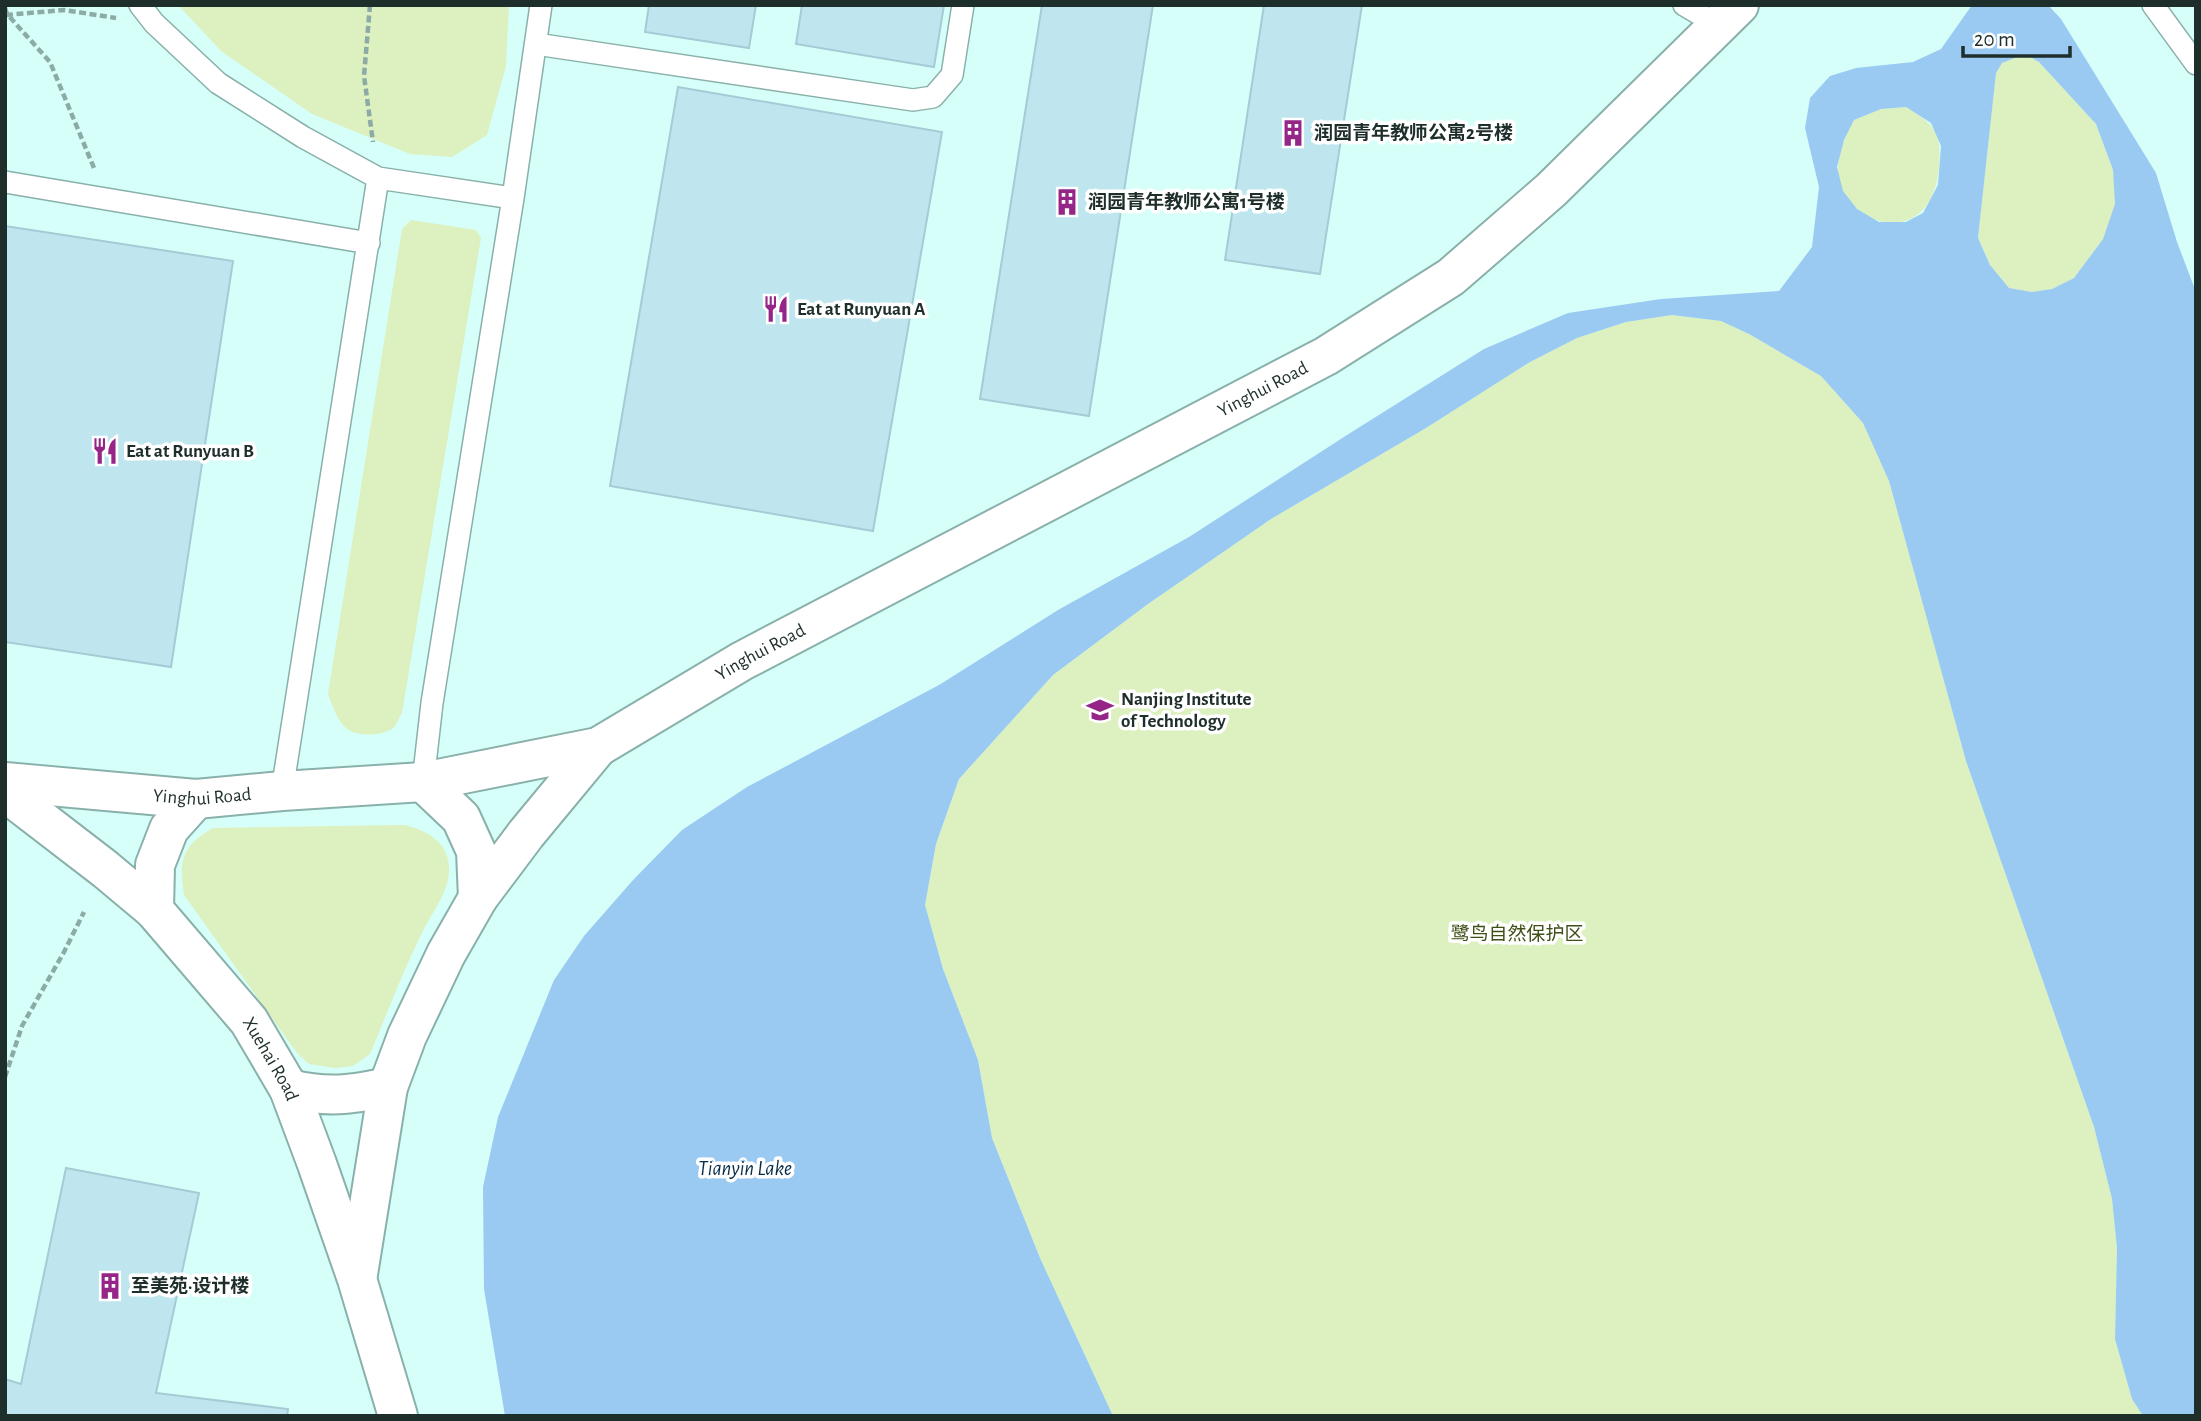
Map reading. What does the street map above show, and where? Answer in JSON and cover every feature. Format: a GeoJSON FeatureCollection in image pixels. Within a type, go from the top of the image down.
{"type":"FeatureCollection","features":[{"type":"Feature","properties":{"kind":"street","name":"Yinghui Road"},"geometry":{"type":"LineString","coordinates":[[5,782],[196,799],[423,782],[598,747],[742,661],[1325,356],[1451,277],[1551,190],[1729,15]]}},
{"type":"Feature","properties":{"kind":"street"},"geometry":{"type":"LineString","coordinates":[[357,1279],[388,1087],[407,1036],[446,954],[478,898],[526,834],[598,747]]}},
{"type":"Feature","properties":{"kind":"street"},"geometry":{"type":"LineString","coordinates":[[423,782],[461,818],[476,851],[478,898]]}},
{"type":"Feature","properties":{"kind":"street","name":"Xuehai Road"},"geometry":{"type":"LineString","coordinates":[[5,792],[154,910],[249,1021],[289,1089],[357,1279],[398,1416]]}},
{"type":"Feature","properties":{"kind":"street"},"geometry":{"type":"LineString","coordinates":[[154,910],[155,865],[169,829],[196,799]]}},
{"type":"Feature","properties":{"kind":"street"},"geometry":{"type":"LineString","coordinates":[[289,1089],[314,1095],[346,1095],[388,1087]]}},
{"type":"Feature","properties":{"kind":"lane"},"geometry":{"type":"LineString","coordinates":[[140,5],[154,23],[218,83],[303,137],[378,178],[513,198]]}},
{"type":"Feature","properties":{"kind":"lane"},"geometry":{"type":"LineString","coordinates":[[423,782],[432,704],[541,5]]}},
{"type":"Feature","properties":{"kind":"lane"},"geometry":{"type":"LineString","coordinates":[[536,44],[914,100],[933,97],[952,75],[963,5]]}},
{"type":"Feature","properties":{"kind":"lane"},"geometry":{"type":"LineString","coordinates":[[1684,5],[1729,15]]}},
{"type":"Feature","properties":{"kind":"lane"},"geometry":{"type":"LineString","coordinates":[[2159,8],[2196,64]]}},
{"type":"Feature","properties":{"kind":"lane"},"geometry":{"type":"LineString","coordinates":[[282,791],[378,178]]}},
{"type":"Feature","properties":{"kind":"lane"},"geometry":{"type":"LineString","coordinates":[[5,182],[369,243]]}},
{"type":"Feature","properties":{"kind":"path"},"geometry":{"type":"LineString","coordinates":[[370,5],[364,76],[378,178]]}},
{"type":"Feature","properties":{"kind":"path"},"geometry":{"type":"LineString","coordinates":[[5,8],[6,15],[50,62],[106,198]]}},
{"type":"Feature","properties":{"kind":"path"},"geometry":{"type":"LineString","coordinates":[[6,15],[64,10],[154,23]]}},
{"type":"Feature","properties":{"kind":"path"},"geometry":{"type":"LineString","coordinates":[[5,1077],[23,1026],[84,912]]}},
{"type":"Feature","properties":{"kind":"green space"},"geometry":{"type":"Polygon","coordinates":[[[178,5],[509,5],[506,66],[487,135],[452,157],[410,154],[312,114],[221,51],[178,5]]]}},
{"type":"Feature","properties":{"kind":"green space"},"geometry":{"type":"Polygon","coordinates":[[[2025,54],[2039,62],[2096,124],[2113,170],[2116,204],[2103,239],[2074,278],[2052,289],[2032,292],[2009,288],[1990,265],[1978,238],[1996,73],[2002,63],[2025,54]]]}},
{"type":"Feature","properties":{"kind":"green space"},"geometry":{"type":"Polygon","coordinates":[[[1906,107],[1934,130],[1939,145],[1939,166],[1932,195],[1919,213],[1902,222],[1884,222],[1865,215],[1850,202],[1840,185],[1839,159],[1854,120],[1881,109],[1906,107]]]}},
{"type":"Feature","properties":{"kind":"green space"},"geometry":{"type":"Polygon","coordinates":[[[411,220],[476,230],[481,238],[402,713],[389,731],[362,734],[350,731],[343,725],[328,694],[402,229],[411,220]]]}},
{"type":"Feature","properties":{"kind":"green space","name":"鹭鸟自然保护区"},"geometry":{"type":"Polygon","coordinates":[[[1672,315],[1721,321],[1749,334],[1821,376],[1863,423],[1889,481],[1966,761],[2094,1127],[2112,1199],[2117,1248],[2115,1339],[2132,1399],[2143,1416],[1113,1416],[1040,1258],[992,1138],[978,1060],[943,969],[925,905],[936,844],[959,779],[1053,675],[1148,604],[1271,519],[1426,428],[1530,362],[1577,338],[1626,322],[1672,315]]]}},
{"type":"Feature","properties":{"kind":"green space"},"geometry":{"type":"Polygon","coordinates":[[[405,825],[428,834],[444,850],[449,875],[444,893],[414,949],[370,1054],[353,1066],[335,1068],[309,1064],[297,1053],[184,895],[182,873],[188,848],[213,828],[405,825]]]}},
{"type":"Feature","properties":{"kind":"water","name":"Tianyin Lake"},"geometry":{"type":"Polygon","coordinates":[[[1972,5],[2048,5],[2061,19],[2156,173],[2196,292],[2196,1416],[2143,1416],[2132,1399],[2115,1339],[2117,1248],[2112,1199],[2094,1127],[1966,761],[1889,481],[1863,423],[1821,376],[1749,334],[1721,321],[1672,315],[1626,322],[1577,338],[1530,362],[1426,428],[1271,519],[1148,604],[1053,675],[959,779],[936,844],[925,905],[943,969],[978,1060],[992,1138],[1040,1258],[1113,1416],[505,1416],[484,1289],[483,1187],[498,1117],[554,980],[584,936],[682,830],[747,787],[939,685],[1058,610],[1189,537],[1484,349],[1568,313],[1661,299],[1779,291],[1812,247],[1819,187],[1805,128],[1810,98],[1830,76],[1856,68],[1913,62],[1941,49],[1972,5]],[[2025,54],[2002,63],[1996,73],[1978,238],[1990,265],[2009,288],[2032,292],[2052,289],[2074,278],[2103,239],[2115,204],[2113,170],[2096,124],[2039,62],[2025,54]],[[1906,107],[1881,109],[1854,120],[1844,140],[1837,167],[1843,191],[1857,209],[1879,222],[1906,222],[1923,213],[1938,185],[1941,146],[1931,123],[1906,107]]]}},
{"type":"Feature","properties":{"kind":"building"},"geometry":{"type":"Polygon","coordinates":[[[649,5],[756,5],[749,48],[645,32],[649,5]]]}},
{"type":"Feature","properties":{"kind":"building"},"geometry":{"type":"Polygon","coordinates":[[[802,5],[944,5],[934,67],[796,44],[802,5]]]}},
{"type":"Feature","properties":{"kind":"building","name":"润园青年教师公寓1号楼"},"geometry":{"type":"Polygon","coordinates":[[[1042,5],[1153,5],[1089,416],[980,399],[1042,5]]]}},
{"type":"Feature","properties":{"kind":"building","name":"润园青年教师公寓2号楼"},"geometry":{"type":"Polygon","coordinates":[[[1264,5],[1362,5],[1320,274],[1225,260],[1264,5]]]}},
{"type":"Feature","properties":{"kind":"building","name":"Eat at Runyuan A"},"geometry":{"type":"Polygon","coordinates":[[[678,87],[942,132],[873,531],[610,486],[678,87]]]}},
{"type":"Feature","properties":{"kind":"building","name":"Eat at Runyuan B"},"geometry":{"type":"Polygon","coordinates":[[[5,226],[233,261],[171,667],[5,642],[5,226]]]}},
{"type":"Feature","properties":{"kind":"building","name":"至美苑·设计楼"},"geometry":{"type":"Polygon","coordinates":[[[66,1168],[199,1193],[156,1393],[288,1409],[287,1416],[5,1416],[5,1379],[21,1384],[66,1168]]]}},
{"type":"Feature","properties":{"kind":"place","name":"润园青年教师公寓2号楼"},"geometry":{"type":"Point","coordinates":[1293,133]}},
{"type":"Feature","properties":{"kind":"place","name":"润园青年教师公寓1号楼"},"geometry":{"type":"Point","coordinates":[1067,202]}},
{"type":"Feature","properties":{"kind":"place","name":"Eat at Runyuan A"},"geometry":{"type":"Point","coordinates":[776,309]}},
{"type":"Feature","properties":{"kind":"place","name":"Eat at Runyuan B"},"geometry":{"type":"Point","coordinates":[105,451]}},
{"type":"Feature","properties":{"kind":"place","name":"Nanjing Institute of Technology"},"geometry":{"type":"Point","coordinates":[1100,710]}},
{"type":"Feature","properties":{"kind":"place","name":"至美苑·设计楼"},"geometry":{"type":"Point","coordinates":[110,1286]}}]}
